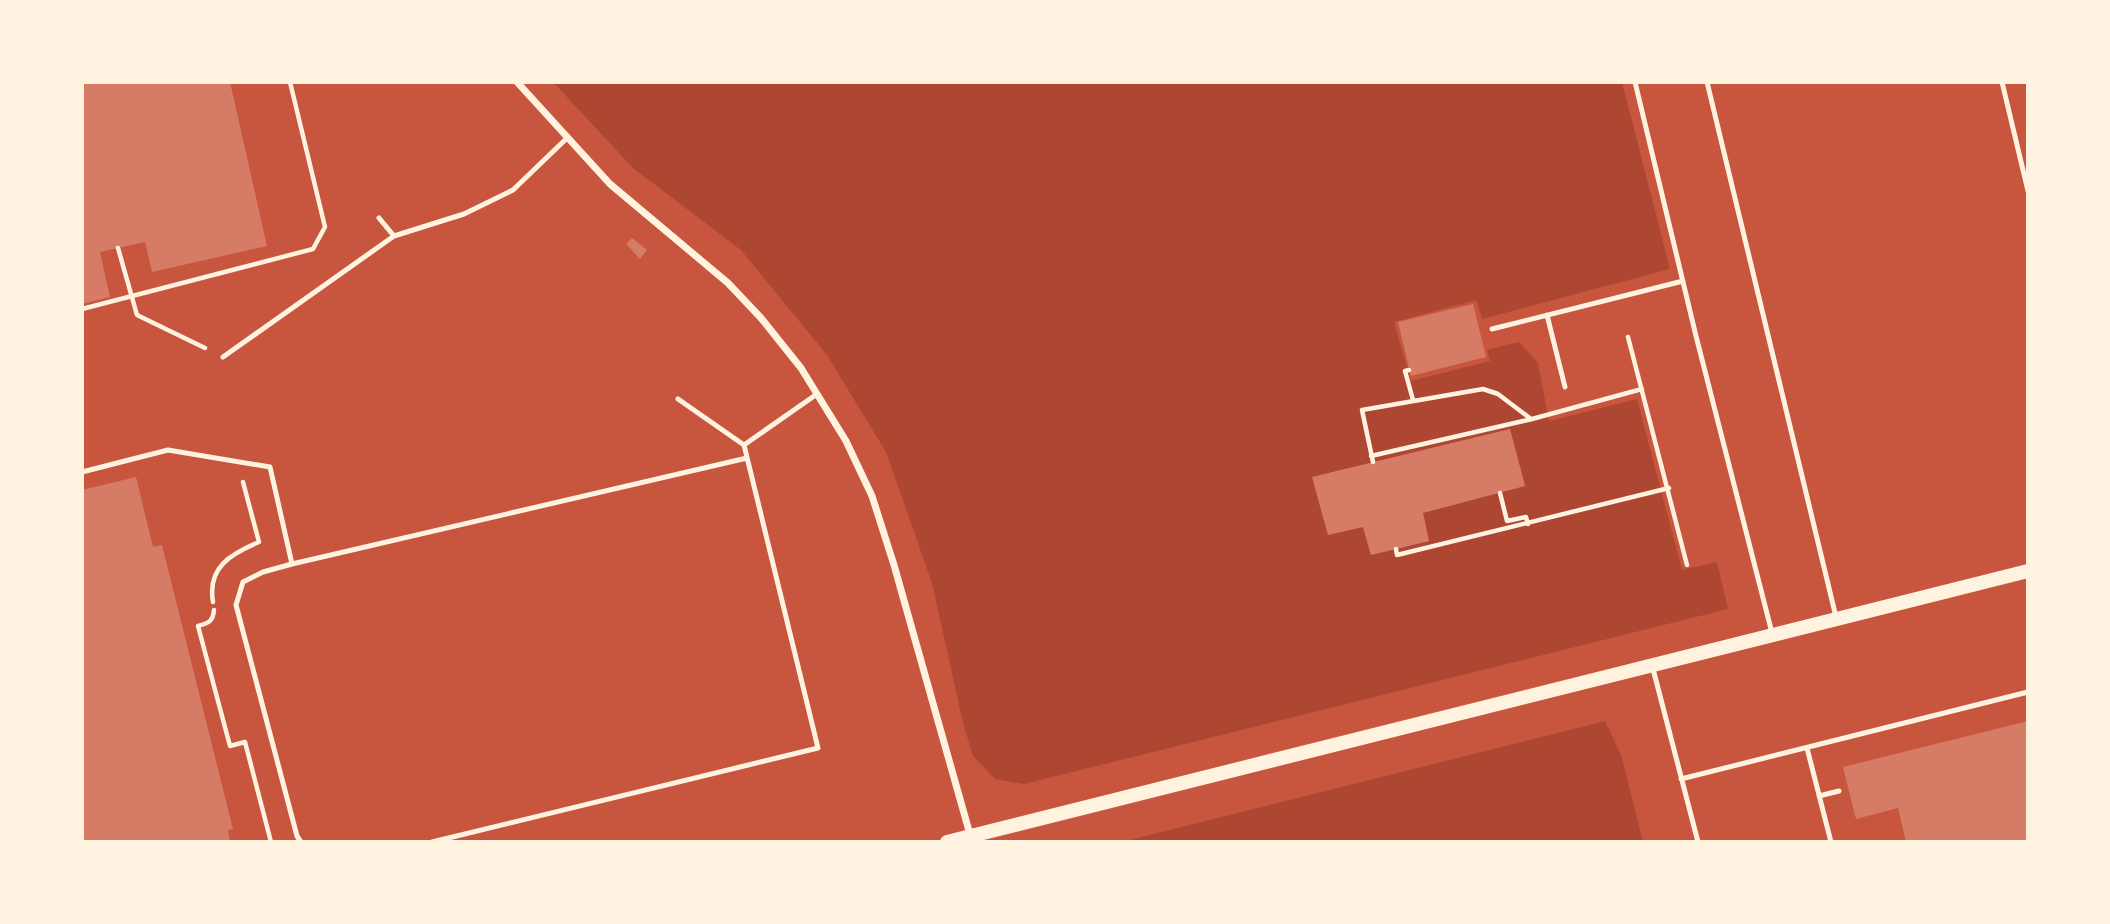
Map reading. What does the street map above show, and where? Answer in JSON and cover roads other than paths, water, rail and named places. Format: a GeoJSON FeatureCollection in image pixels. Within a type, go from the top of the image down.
{"type":"FeatureCollection","features":[{"type":"Feature","properties":{"kind":"main road"},"geometry":{"type":"LineString","coordinates":[[947,842],[972,839],[2028,571]]}},
{"type":"Feature","properties":{"kind":"street"},"geometry":{"type":"LineString","coordinates":[[517,82],[566,139],[610,184],[728,283],[802,368],[846,441],[872,496],[894,565],[972,839]]}},
{"type":"Feature","properties":{"kind":"lane"},"geometry":{"type":"LineString","coordinates":[[1635,82],[1772,635]]}},
{"type":"Feature","properties":{"kind":"lane"},"geometry":{"type":"LineString","coordinates":[[1707,82],[1836,618]]}},
{"type":"Feature","properties":{"kind":"lane"},"geometry":{"type":"LineString","coordinates":[[2002,82],[2028,191]]}},
{"type":"Feature","properties":{"kind":"lane"},"geometry":{"type":"LineString","coordinates":[[223,357],[394,236],[464,214],[513,190],[566,139]]}},
{"type":"Feature","properties":{"kind":"lane"},"geometry":{"type":"LineString","coordinates":[[379,218],[394,236]]}},
{"type":"Feature","properties":{"kind":"lane"},"geometry":{"type":"LineString","coordinates":[[1492,329],[1683,281]]}},
{"type":"Feature","properties":{"kind":"lane"},"geometry":{"type":"LineString","coordinates":[[1547,316],[1565,387]]}},
{"type":"Feature","properties":{"kind":"lane"},"geometry":{"type":"LineString","coordinates":[[744,445],[817,394]]}},
{"type":"Feature","properties":{"kind":"lane"},"geometry":{"type":"LineString","coordinates":[[432,842],[818,748],[744,445],[678,398]]}},
{"type":"Feature","properties":{"kind":"lane"},"geometry":{"type":"LineString","coordinates":[[82,472],[168,450],[270,467],[292,564]]}},
{"type":"Feature","properties":{"kind":"lane"},"geometry":{"type":"LineString","coordinates":[[300,842],[236,605],[243,582],[263,572],[292,564],[747,458]]}},
{"type":"Feature","properties":{"kind":"lane"},"geometry":{"type":"LineString","coordinates":[[1651,665],[1698,842]]}},
{"type":"Feature","properties":{"kind":"lane"},"geometry":{"type":"LineString","coordinates":[[1681,779],[2028,692]]}},
{"type":"Feature","properties":{"kind":"lane"},"geometry":{"type":"LineString","coordinates":[[1807,748],[1830,842]]}},
{"type":"Feature","properties":{"kind":"lane"},"geometry":{"type":"LineString","coordinates":[[1819,796],[1839,791]]}}]}
